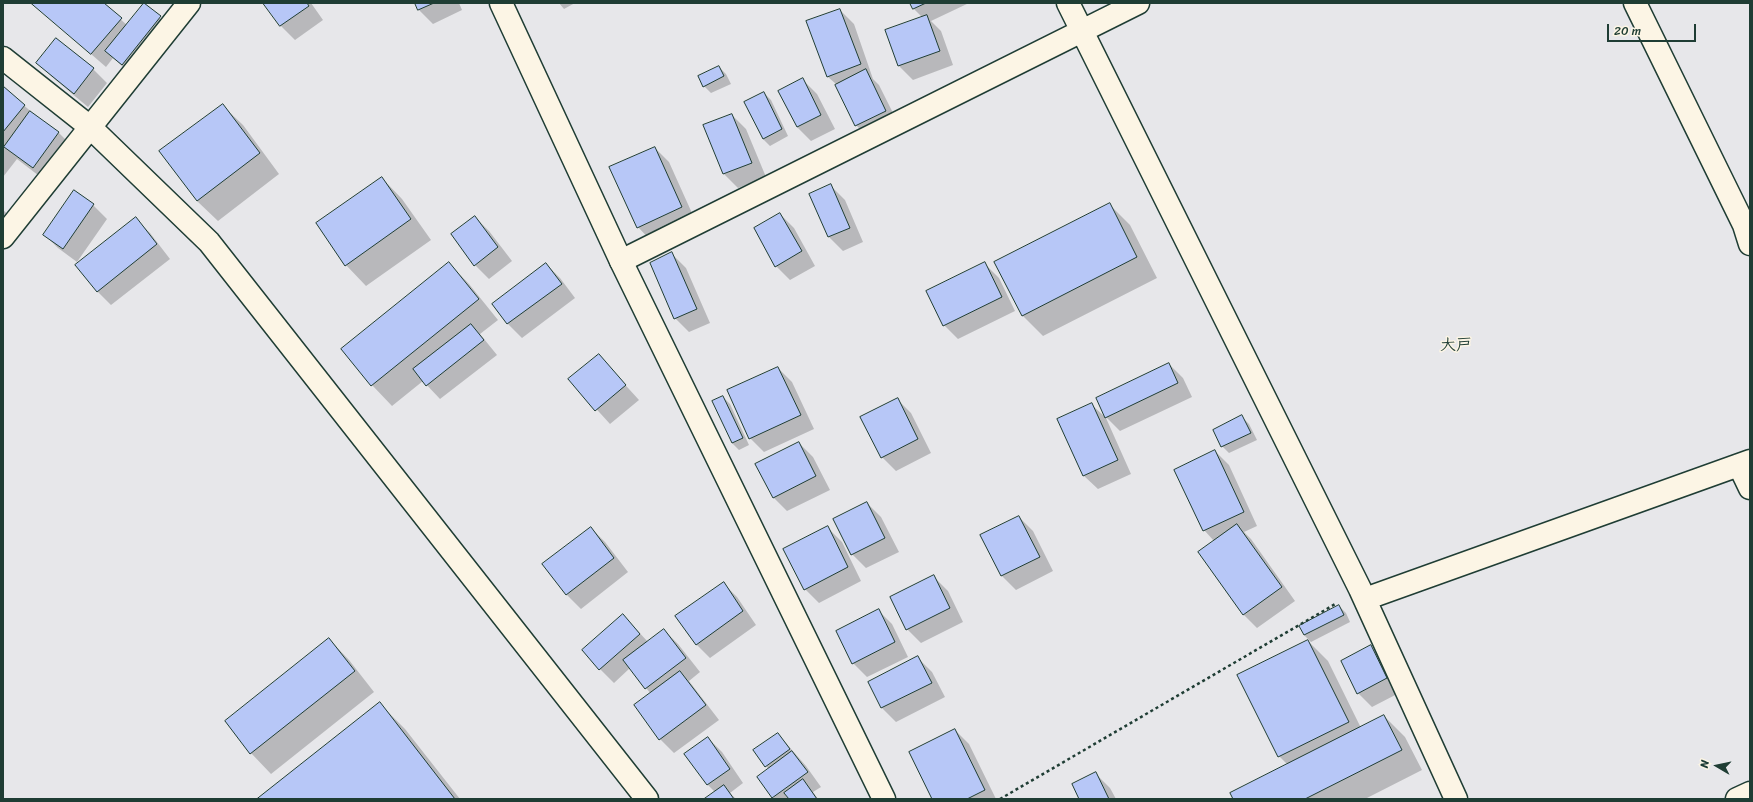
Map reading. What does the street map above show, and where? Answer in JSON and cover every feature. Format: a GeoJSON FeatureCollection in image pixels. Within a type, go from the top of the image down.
{"type":"FeatureCollection","features":[{"type":"Feature","properties":{"kind":"street"},"geometry":{"type":"LineString","coordinates":[[3,236],[189,3]]}},
{"type":"Feature","properties":{"kind":"street"},"geometry":{"type":"LineString","coordinates":[[501,3],[621,261],[884,799]]}},
{"type":"Feature","properties":{"kind":"street"},"geometry":{"type":"LineString","coordinates":[[1068,3],[1362,594],[1456,799]]}},
{"type":"Feature","properties":{"kind":"street"},"geometry":{"type":"LineString","coordinates":[[621,261],[1138,3]]}},
{"type":"Feature","properties":{"kind":"street"},"geometry":{"type":"LineString","coordinates":[[1636,3],[1744,225],[1750,244]]}},
{"type":"Feature","properties":{"kind":"street"},"geometry":{"type":"LineString","coordinates":[[3,58],[90,127],[209,242],[647,799]]}},
{"type":"Feature","properties":{"kind":"street"},"geometry":{"type":"LineString","coordinates":[[1362,594],[1744,463],[1750,488]]}},
{"type":"Feature","properties":{"kind":"street"},"geometry":{"type":"LineString","coordinates":[[1737,799],[1750,793]]}},
{"type":"Feature","properties":{"kind":"path"},"geometry":{"type":"LineString","coordinates":[[1000,799],[1362,594]]}},
{"type":"Feature","properties":{"kind":"building"},"geometry":{"type":"Polygon","coordinates":[[[31,3],[104,3],[122,18],[91,54],[31,3]]]}},
{"type":"Feature","properties":{"kind":"building"},"geometry":{"type":"Polygon","coordinates":[[[144,3],[161,16],[122,65],[105,51],[144,3]]]}},
{"type":"Feature","properties":{"kind":"building"},"geometry":{"type":"Polygon","coordinates":[[[263,3],[307,3],[309,6],[280,26],[263,3]]]}},
{"type":"Feature","properties":{"kind":"building"},"geometry":{"type":"Polygon","coordinates":[[[415,3],[434,3],[418,10],[415,3]]]}},
{"type":"Feature","properties":{"kind":"building"},"geometry":{"type":"Polygon","coordinates":[[[910,3],[926,3],[913,9],[910,3]]]}},
{"type":"Feature","properties":{"kind":"building"},"geometry":{"type":"Polygon","coordinates":[[[840,9],[861,64],[827,77],[806,21],[840,9]]]}},
{"type":"Feature","properties":{"kind":"building"},"geometry":{"type":"Polygon","coordinates":[[[927,15],[940,51],[898,66],[885,30],[927,15]]]}},
{"type":"Feature","properties":{"kind":"building"},"geometry":{"type":"Polygon","coordinates":[[[56,38],[94,68],[74,94],[36,63],[56,38]]]}},
{"type":"Feature","properties":{"kind":"building"},"geometry":{"type":"Polygon","coordinates":[[[719,66],[724,76],[703,87],[698,76],[719,66]]]}},
{"type":"Feature","properties":{"kind":"building"},"geometry":{"type":"Polygon","coordinates":[[[866,69],[886,111],[855,126],[835,85],[866,69]]]}},
{"type":"Feature","properties":{"kind":"building"},"geometry":{"type":"Polygon","coordinates":[[[803,78],[821,115],[797,127],[778,91],[803,78]]]}},
{"type":"Feature","properties":{"kind":"building"},"geometry":{"type":"Polygon","coordinates":[[[3,86],[25,105],[3,132],[3,86]]]}},
{"type":"Feature","properties":{"kind":"building"},"geometry":{"type":"Polygon","coordinates":[[[764,92],[782,129],[763,139],[744,102],[764,92]]]}},
{"type":"Feature","properties":{"kind":"building"},"geometry":{"type":"Polygon","coordinates":[[[223,104],[260,153],[197,201],[159,151],[223,104]]]}},
{"type":"Feature","properties":{"kind":"building"},"geometry":{"type":"Polygon","coordinates":[[[30,111],[59,132],[33,168],[4,147],[30,111]]]}},
{"type":"Feature","properties":{"kind":"building"},"geometry":{"type":"Polygon","coordinates":[[[732,114],[752,163],[723,174],[703,125],[732,114]]]}},
{"type":"Feature","properties":{"kind":"building"},"geometry":{"type":"Polygon","coordinates":[[[655,147],[682,207],[637,228],[609,167],[655,147]]]}},
{"type":"Feature","properties":{"kind":"building"},"geometry":{"type":"Polygon","coordinates":[[[382,177],[411,219],[345,266],[316,223],[382,177]]]}},
{"type":"Feature","properties":{"kind":"building"},"geometry":{"type":"Polygon","coordinates":[[[831,184],[850,228],[828,237],[809,194],[831,184]]]}},
{"type":"Feature","properties":{"kind":"building"},"geometry":{"type":"Polygon","coordinates":[[[74,190],[94,204],[63,249],[43,235],[74,190]]]}},
{"type":"Feature","properties":{"kind":"building"},"geometry":{"type":"Polygon","coordinates":[[[1110,203],[1137,257],[1022,316],[994,262],[1110,203]]]}},
{"type":"Feature","properties":{"kind":"building"},"geometry":{"type":"Polygon","coordinates":[[[780,213],[802,251],[775,267],[754,228],[780,213]]]}},
{"type":"Feature","properties":{"kind":"building"},"geometry":{"type":"Polygon","coordinates":[[[475,216],[498,247],[474,266],[451,234],[475,216]]]}},
{"type":"Feature","properties":{"kind":"building"},"geometry":{"type":"Polygon","coordinates":[[[136,217],[157,244],[97,292],[75,265],[136,217]]]}},
{"type":"Feature","properties":{"kind":"building"},"geometry":{"type":"Polygon","coordinates":[[[672,252],[697,309],[674,319],[650,263],[672,252]]]}},
{"type":"Feature","properties":{"kind":"building"},"geometry":{"type":"Polygon","coordinates":[[[449,262],[479,299],[371,386],[341,349],[449,262]]]}},
{"type":"Feature","properties":{"kind":"building"},"geometry":{"type":"Polygon","coordinates":[[[985,262],[1002,297],[943,326],[926,291],[985,262]]]}},
{"type":"Feature","properties":{"kind":"building"},"geometry":{"type":"Polygon","coordinates":[[[546,263],[562,284],[507,324],[492,304],[546,263]]]}},
{"type":"Feature","properties":{"kind":"building"},"geometry":{"type":"Polygon","coordinates":[[[471,324],[484,340],[426,386],[413,369],[471,324]]]}},
{"type":"Feature","properties":{"kind":"building"},"geometry":{"type":"Polygon","coordinates":[[[599,354],[626,385],[595,411],[568,379],[599,354]]]}},
{"type":"Feature","properties":{"kind":"building"},"geometry":{"type":"Polygon","coordinates":[[[1169,363],[1178,383],[1105,418],[1096,398],[1169,363]]]}},
{"type":"Feature","properties":{"kind":"building"},"geometry":{"type":"Polygon","coordinates":[[[778,367],[801,415],[749,439],[727,390],[778,367]]]}},
{"type":"Feature","properties":{"kind":"building"},"geometry":{"type":"Polygon","coordinates":[[[723,396],[743,438],[732,443],[712,401],[723,396]]]}},
{"type":"Feature","properties":{"kind":"building"},"geometry":{"type":"Polygon","coordinates":[[[898,398],[918,439],[881,458],[860,417],[898,398]]]}},
{"type":"Feature","properties":{"kind":"building"},"geometry":{"type":"Polygon","coordinates":[[[1092,403],[1118,460],[1083,476],[1057,419],[1092,403]]]}},
{"type":"Feature","properties":{"kind":"building"},"geometry":{"type":"Polygon","coordinates":[[[1242,415],[1251,433],[1221,447],[1213,430],[1242,415]]]}},
{"type":"Feature","properties":{"kind":"building"},"geometry":{"type":"Polygon","coordinates":[[[799,442],[816,476],[773,498],[755,464],[799,442]]]}},
{"type":"Feature","properties":{"kind":"building"},"geometry":{"type":"Polygon","coordinates":[[[1215,450],[1244,512],[1203,531],[1174,470],[1215,450]]]}},
{"type":"Feature","properties":{"kind":"building"},"geometry":{"type":"Polygon","coordinates":[[[867,502],[885,538],[851,555],[833,519],[867,502]]]}},
{"type":"Feature","properties":{"kind":"building"},"geometry":{"type":"Polygon","coordinates":[[[1019,516],[1040,557],[1001,576],[980,535],[1019,516]]]}},
{"type":"Feature","properties":{"kind":"building"},"geometry":{"type":"Polygon","coordinates":[[[1237,524],[1282,587],[1243,615],[1198,552],[1237,524]]]}},
{"type":"Feature","properties":{"kind":"building"},"geometry":{"type":"Polygon","coordinates":[[[828,526],[848,567],[804,590],[783,549],[828,526]]]}},
{"type":"Feature","properties":{"kind":"building"},"geometry":{"type":"Polygon","coordinates":[[[591,527],[614,558],[566,595],[542,564],[591,527]]]}},
{"type":"Feature","properties":{"kind":"building"},"geometry":{"type":"Polygon","coordinates":[[[934,575],[950,608],[906,630],[890,597],[934,575]]]}},
{"type":"Feature","properties":{"kind":"building"},"geometry":{"type":"Polygon","coordinates":[[[724,582],[743,611],[696,645],[675,616],[724,582]]]}},
{"type":"Feature","properties":{"kind":"building"},"geometry":{"type":"Polygon","coordinates":[[[1339,605],[1344,615],[1304,635],[1299,626],[1339,605]]]}},
{"type":"Feature","properties":{"kind":"building"},"geometry":{"type":"Polygon","coordinates":[[[879,609],[895,642],[852,664],[836,631],[879,609]]]}},
{"type":"Feature","properties":{"kind":"building"},"geometry":{"type":"Polygon","coordinates":[[[623,614],[640,634],[599,670],[582,650],[623,614]]]}},
{"type":"Feature","properties":{"kind":"building"},"geometry":{"type":"Polygon","coordinates":[[[664,629],[686,658],[645,689],[623,660],[664,629]]]}},
{"type":"Feature","properties":{"kind":"building"},"geometry":{"type":"Polygon","coordinates":[[[329,638],[355,671],[250,754],[225,721],[329,638]]]}},
{"type":"Feature","properties":{"kind":"building"},"geometry":{"type":"Polygon","coordinates":[[[1308,640],[1349,722],[1278,757],[1237,675],[1308,640]]]}},
{"type":"Feature","properties":{"kind":"building"},"geometry":{"type":"Polygon","coordinates":[[[1371,645],[1387,678],[1357,694],[1341,661],[1371,645]]]}},
{"type":"Feature","properties":{"kind":"building"},"geometry":{"type":"Polygon","coordinates":[[[918,656],[932,683],[881,708],[868,682],[918,656]]]}},
{"type":"Feature","properties":{"kind":"building"},"geometry":{"type":"Polygon","coordinates":[[[680,671],[706,705],[659,740],[634,705],[680,671]]]}},
{"type":"Feature","properties":{"kind":"building"},"geometry":{"type":"Polygon","coordinates":[[[380,702],[455,799],[257,799],[380,702]]]}},
{"type":"Feature","properties":{"kind":"building"},"geometry":{"type":"Polygon","coordinates":[[[1384,715],[1402,750],[1305,799],[1233,799],[1230,793],[1384,715]]]}},
{"type":"Feature","properties":{"kind":"building"},"geometry":{"type":"Polygon","coordinates":[[[955,729],[985,790],[967,799],[932,799],[909,752],[955,729]]]}},
{"type":"Feature","properties":{"kind":"building"},"geometry":{"type":"Polygon","coordinates":[[[778,733],[790,749],[765,767],[753,750],[778,733]]]}},
{"type":"Feature","properties":{"kind":"building"},"geometry":{"type":"Polygon","coordinates":[[[708,737],[730,769],[707,785],[684,754],[708,737]]]}},
{"type":"Feature","properties":{"kind":"building"},"geometry":{"type":"Polygon","coordinates":[[[792,751],[808,772],[772,798],[757,777],[792,751]]]}},
{"type":"Feature","properties":{"kind":"building"},"geometry":{"type":"Polygon","coordinates":[[[1096,772],[1109,799],[1079,799],[1072,784],[1096,772]]]}},
{"type":"Feature","properties":{"kind":"building"},"geometry":{"type":"Polygon","coordinates":[[[803,779],[817,799],[789,799],[784,793],[803,779]]]}},
{"type":"Feature","properties":{"kind":"building"},"geometry":{"type":"Polygon","coordinates":[[[724,785],[734,799],[704,799],[724,785]]]}},
{"type":"Feature","properties":{"kind":"district","name":"大戸"},"geometry":{"type":"Point","coordinates":[1456,346]}}]}
